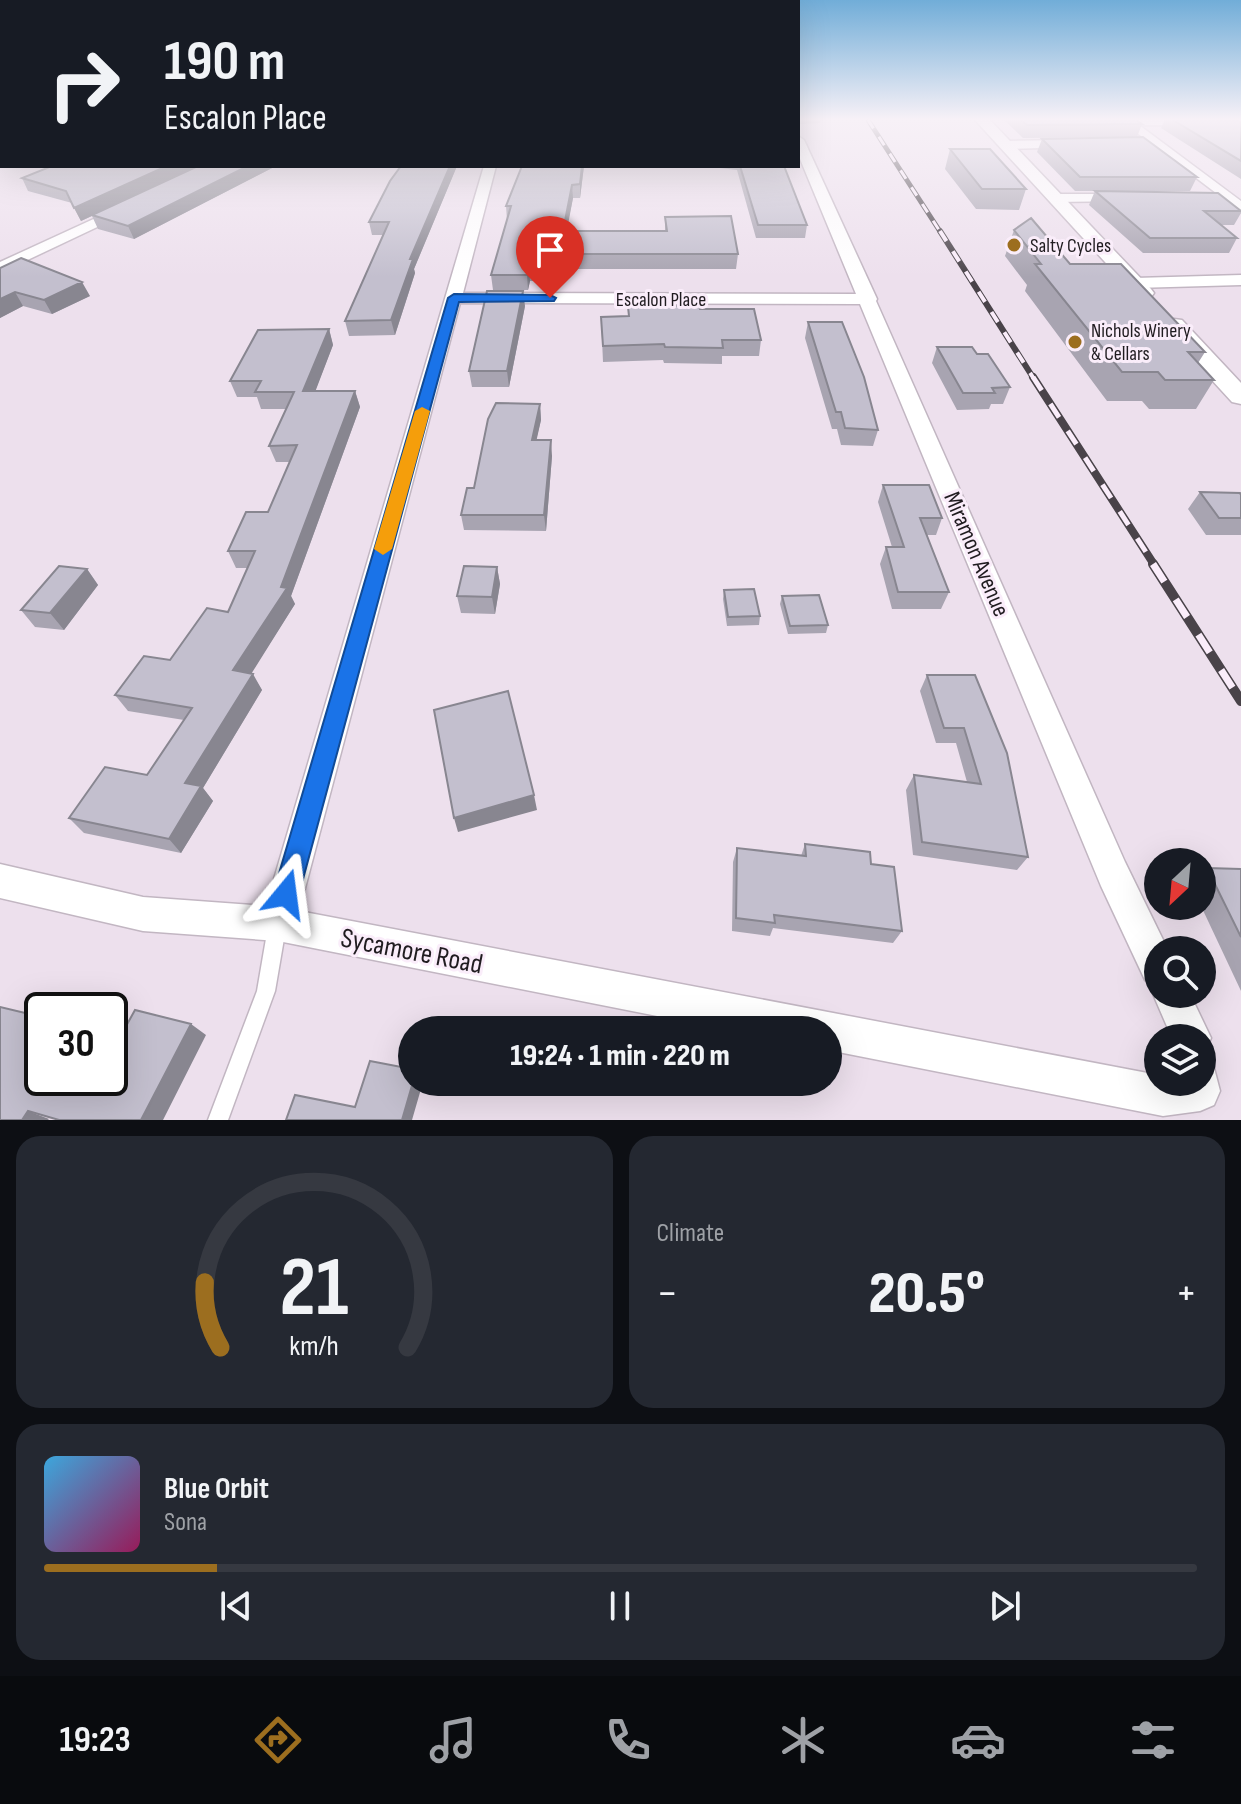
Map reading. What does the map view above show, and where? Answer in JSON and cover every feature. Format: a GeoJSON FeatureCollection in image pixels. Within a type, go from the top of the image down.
{"type":"FeatureCollection","features":[{"type":"Feature","properties":{"kind":"street"},"geometry":{"type":"LineString","coordinates":[[278,924],[488,172]]}},
{"type":"Feature","properties":{"kind":"street","name":"Miramon Avenue"},"geometry":{"type":"LineString","coordinates":[[812,172],[1113,874],[1144,938]]}},
{"type":"Feature","properties":{"kind":"street"},"geometry":{"type":"LineString","coordinates":[[1031,172],[1241,397]]}},
{"type":"Feature","properties":{"kind":"street"},"geometry":{"type":"LineString","coordinates":[[1193,172],[1241,208]]}},
{"type":"Feature","properties":{"kind":"street"},"geometry":{"type":"LineString","coordinates":[[1055,198],[1133,198]]}},
{"type":"Feature","properties":{"kind":"street"},"geometry":{"type":"LineString","coordinates":[[1197,198],[1228,198]]}},
{"type":"Feature","properties":{"kind":"street"},"geometry":{"type":"LineString","coordinates":[[0,268],[135,204]]}},
{"type":"Feature","properties":{"kind":"street"},"geometry":{"type":"LineString","coordinates":[[1135,283],[1241,280]]}},
{"type":"Feature","properties":{"kind":"street","name":"Escalon Place"},"geometry":{"type":"LineString","coordinates":[[454,298],[869,299]]}},
{"type":"Feature","properties":{"kind":"street","name":"Sycamore Road"},"geometry":{"type":"LineString","coordinates":[[0,881],[143,914],[278,924],[754,1016]]}},
{"type":"Feature","properties":{"kind":"street","name":"Sycamore Road"},"geometry":{"type":"LineString","coordinates":[[842,1033],[1144,1092]]}},
{"type":"Feature","properties":{"kind":"lane"},"geometry":{"type":"LineString","coordinates":[[218,1120],[266,991],[278,924]]}},
{"type":"Feature","properties":{"kind":"building"},"geometry":{"type":"Polygon","coordinates":[[[36,172],[153,172],[74,208],[66,191],[22,178],[36,172]]]}},
{"type":"Feature","properties":{"kind":"building"},"geometry":{"type":"Polygon","coordinates":[[[184,172],[235,172],[128,226],[92,215],[184,172]]]}},
{"type":"Feature","properties":{"kind":"building"},"geometry":{"type":"Polygon","coordinates":[[[396,172],[447,172],[410,259],[413,259],[391,320],[345,321],[389,222],[369,222],[396,172]]]}},
{"type":"Feature","properties":{"kind":"building"},"geometry":{"type":"Polygon","coordinates":[[[519,172],[581,172],[580,184],[572,185],[563,231],[667,231],[665,217],[731,216],[738,254],[569,254],[569,263],[529,266],[527,275],[491,275],[511,206],[506,206],[519,172]]]}},
{"type":"Feature","properties":{"kind":"building"},"geometry":{"type":"Polygon","coordinates":[[[742,172],[786,172],[807,225],[758,225],[742,172]]]}},
{"type":"Feature","properties":{"kind":"building"},"geometry":{"type":"Polygon","coordinates":[[[969,172],[1011,172],[1026,189],[982,189],[969,172]]]}},
{"type":"Feature","properties":{"kind":"building"},"geometry":{"type":"Polygon","coordinates":[[[1075,172],[1191,172],[1197,177],[1080,177],[1075,172]]]}},
{"type":"Feature","properties":{"kind":"building"},"geometry":{"type":"Polygon","coordinates":[[[1095,191],[1218,193],[1241,211],[1204,211],[1237,238],[1150,238],[1095,191]]]}},
{"type":"Feature","properties":{"kind":"building"},"geometry":{"type":"Polygon","coordinates":[[[1031,218],[1070,264],[1121,264],[1205,352],[1188,352],[1214,380],[1165,380],[1158,372],[1122,372],[1035,264],[1041,264],[1014,230],[1031,218]]]}},
{"type":"Feature","properties":{"kind":"building"},"geometry":{"type":"Polygon","coordinates":[[[21,258],[82,282],[44,300],[15,292],[0,299],[0,268],[21,258]]]}},
{"type":"Feature","properties":{"kind":"building"},"geometry":{"type":"Polygon","coordinates":[[[487,291],[523,291],[507,371],[469,371],[487,291]]]}},
{"type":"Feature","properties":{"kind":"building"},"geometry":{"type":"Polygon","coordinates":[[[699,305],[700,309],[754,309],[761,340],[722,340],[723,348],[665,347],[664,344],[603,346],[601,317],[629,316],[628,307],[699,305]]]}},
{"type":"Feature","properties":{"kind":"building"},"geometry":{"type":"Polygon","coordinates":[[[808,322],[842,322],[864,377],[878,430],[845,428],[841,412],[836,412],[808,322]]]}},
{"type":"Feature","properties":{"kind":"building"},"geometry":{"type":"Polygon","coordinates":[[[329,329],[303,391],[355,391],[281,587],[287,588],[233,670],[253,674],[185,783],[201,786],[169,839],[69,818],[105,767],[147,775],[192,708],[115,695],[144,656],[170,660],[207,608],[228,612],[255,551],[228,551],[246,512],[268,512],[297,445],[269,446],[294,392],[255,392],[261,381],[230,381],[258,330],[329,329]]]}},
{"type":"Feature","properties":{"kind":"building"},"geometry":{"type":"Polygon","coordinates":[[[937,347],[972,347],[977,354],[988,354],[1010,387],[992,388],[995,393],[963,393],[937,347]]]}},
{"type":"Feature","properties":{"kind":"building"},"geometry":{"type":"Polygon","coordinates":[[[496,403],[540,404],[532,440],[551,440],[544,515],[461,515],[467,488],[474,488],[488,419],[496,403]]]}},
{"type":"Feature","properties":{"kind":"building"},"geometry":{"type":"Polygon","coordinates":[[[883,485],[929,485],[942,518],[920,518],[949,592],[898,592],[886,547],[904,547],[883,485]]]}},
{"type":"Feature","properties":{"kind":"building"},"geometry":{"type":"Polygon","coordinates":[[[1200,492],[1240,493],[1241,518],[1219,518],[1200,492]]]}},
{"type":"Feature","properties":{"kind":"building"},"geometry":{"type":"Polygon","coordinates":[[[59,566],[87,569],[50,613],[21,610],[59,566]]]}},
{"type":"Feature","properties":{"kind":"building"},"geometry":{"type":"Polygon","coordinates":[[[464,566],[497,567],[492,597],[457,596],[464,566]]]}},
{"type":"Feature","properties":{"kind":"building"},"geometry":{"type":"Polygon","coordinates":[[[754,589],[760,616],[728,617],[724,590],[754,589]]]}},
{"type":"Feature","properties":{"kind":"building"},"geometry":{"type":"Polygon","coordinates":[[[819,595],[828,625],[790,626],[782,596],[819,595]]]}},
{"type":"Feature","properties":{"kind":"building"},"geometry":{"type":"Polygon","coordinates":[[[927,675],[975,675],[1007,753],[1028,857],[922,842],[914,775],[981,784],[964,728],[944,728],[927,675]]]}},
{"type":"Feature","properties":{"kind":"building"},"geometry":{"type":"Polygon","coordinates":[[[508,691],[534,795],[454,818],[434,710],[508,691]]]}},
{"type":"Feature","properties":{"kind":"building"},"geometry":{"type":"Polygon","coordinates":[[[805,844],[870,852],[871,864],[894,867],[902,931],[774,915],[775,923],[736,918],[737,848],[806,856],[805,844]]]}},
{"type":"Feature","properties":{"kind":"building"},"geometry":{"type":"Polygon","coordinates":[[[1216,868],[1241,869],[1241,937],[1216,886],[1216,868]]]}},
{"type":"Feature","properties":{"kind":"building"},"geometry":{"type":"Polygon","coordinates":[[[0,1007],[24,1013],[24,1096],[128,1096],[128,1023],[135,1010],[191,1024],[141,1120],[59,1120],[28,1111],[22,1120],[0,1120],[0,1007]]]}},
{"type":"Feature","properties":{"kind":"building"},"geometry":{"type":"Polygon","coordinates":[[[370,1061],[398,1066],[398,1096],[409,1096],[402,1120],[286,1120],[295,1095],[355,1107],[370,1061]]]}},
{"type":"Feature","properties":{"kind":"railway"},"geometry":{"type":"LineString","coordinates":[[902,172],[941,233]]}},
{"type":"Feature","properties":{"kind":"railway"},"geometry":{"type":"LineString","coordinates":[[940,231],[1034,379]]}},
{"type":"Feature","properties":{"kind":"railway"},"geometry":{"type":"LineString","coordinates":[[1033,377],[1155,566]]}},
{"type":"Feature","properties":{"kind":"railway"},"geometry":{"type":"LineString","coordinates":[[1153,564],[1241,701]]}},
{"type":"Feature","properties":{"kind":"slow traffic"},"geometry":{"type":"LineString","coordinates":[[383,549],[422,411]]}},
{"type":"Feature","properties":{"kind":"place","name":"Salty Cycles"},"geometry":{"type":"Point","coordinates":[1014,245]}},
{"type":"Feature","properties":{"kind":"place","name":"Nichols Winery & Cellars"},"geometry":{"type":"Point","coordinates":[1075,342]}},
{"type":"Feature","properties":{"kind":"route"},"geometry":{"type":"LineString","coordinates":[[286,894],[454,298],[550,298]]}}]}
